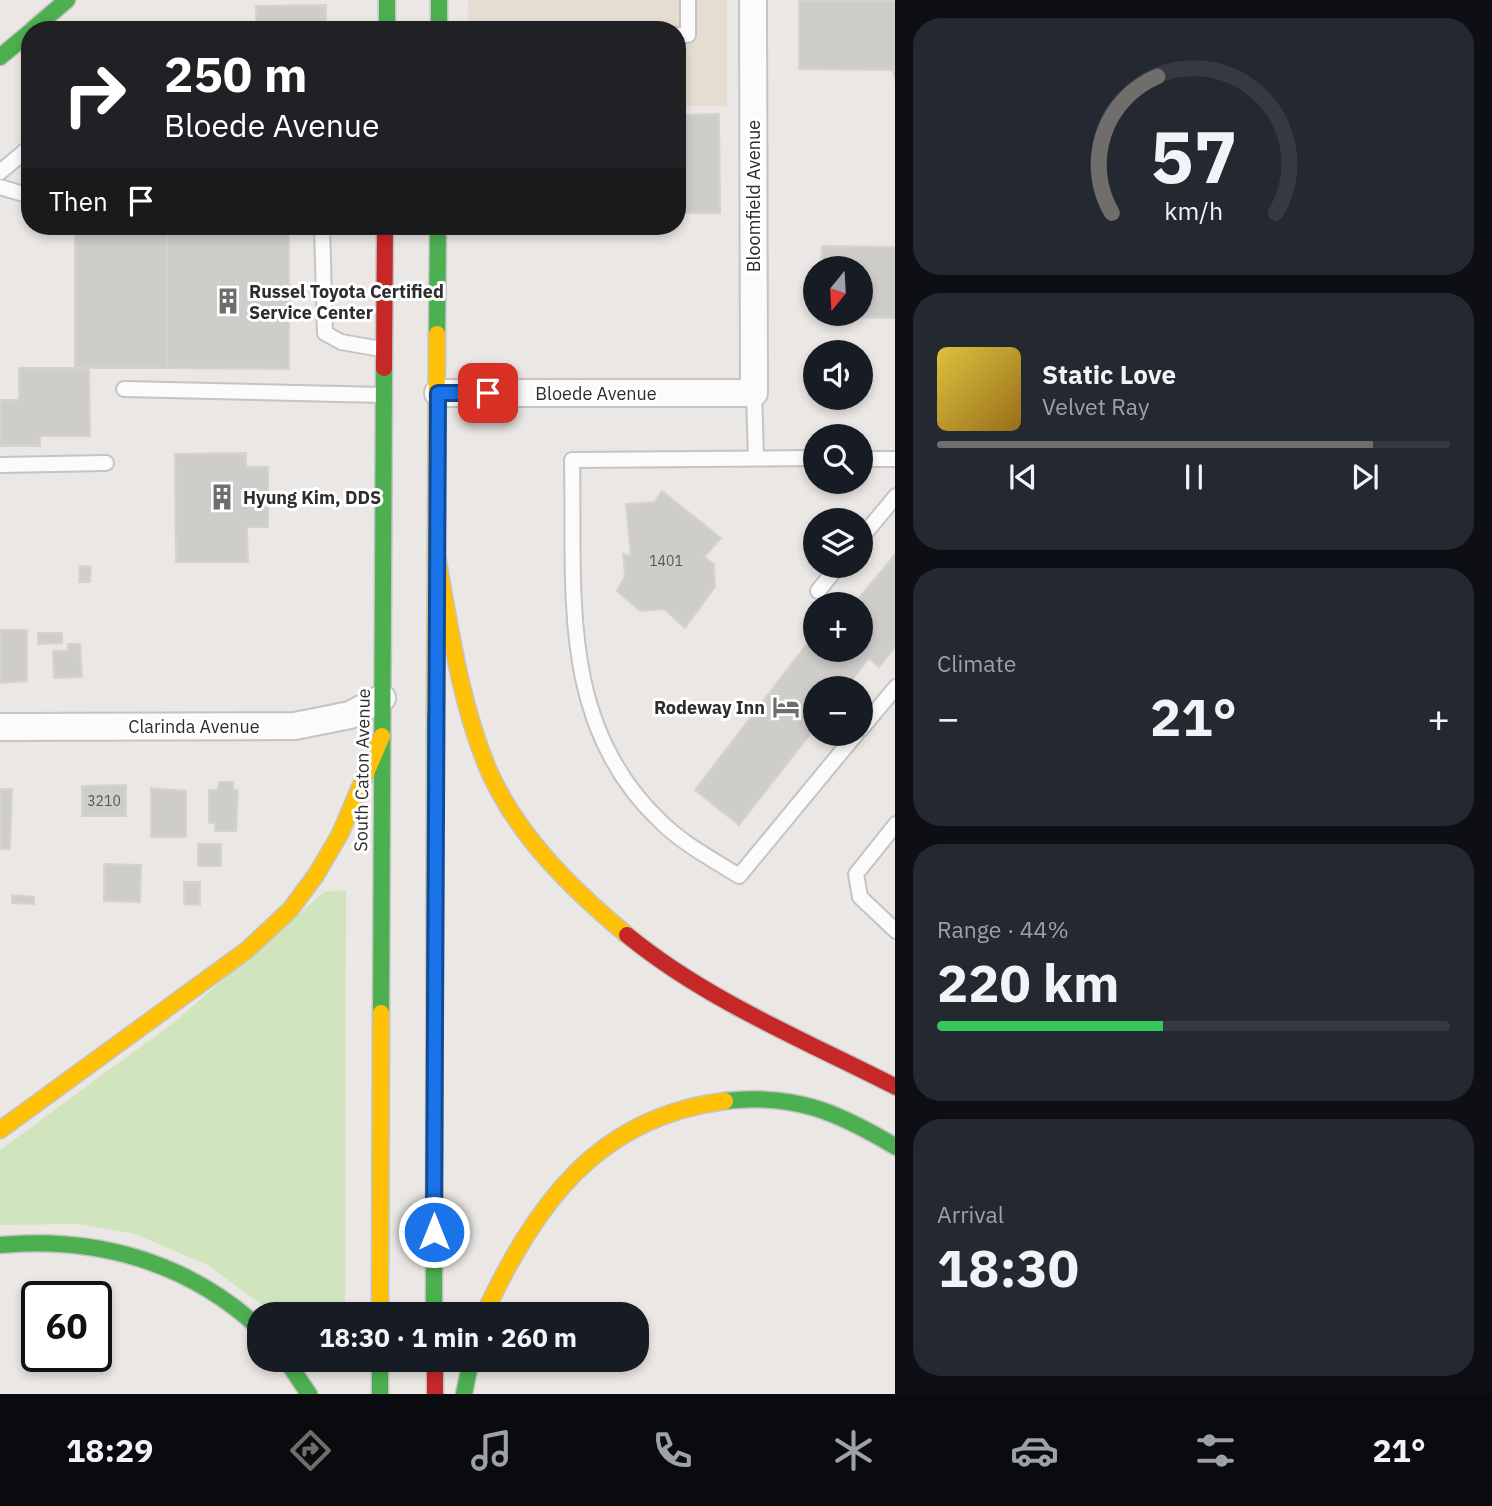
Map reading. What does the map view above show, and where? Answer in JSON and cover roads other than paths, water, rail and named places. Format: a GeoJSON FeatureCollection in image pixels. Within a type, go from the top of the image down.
{"type":"FeatureCollection","features":[{"type":"Feature","properties":{"kind":"main road"},"geometry":{"type":"LineString","coordinates":[[43,21],[67,0]]}},
{"type":"Feature","properties":{"kind":"main road"},"geometry":{"type":"LineString","coordinates":[[387,0],[387,21]]}},
{"type":"Feature","properties":{"kind":"main road"},"geometry":{"type":"LineString","coordinates":[[439,0],[439,21]]}},
{"type":"Feature","properties":{"kind":"main road"},"geometry":{"type":"LineString","coordinates":[[0,57],[21,39]]}},
{"type":"Feature","properties":{"kind":"main road","name":"South Caton Avenue"},"geometry":{"type":"LineString","coordinates":[[380,1302],[386,235]]}},
{"type":"Feature","properties":{"kind":"main road"},"geometry":{"type":"LineString","coordinates":[[435,1302],[432,1081],[438,235]]}},
{"type":"Feature","properties":{"kind":"main road"},"geometry":{"type":"LineString","coordinates":[[437,557],[456,660],[488,770],[525,832],[575,893],[628,938],[687,977],[895,1087]]}},
{"type":"Feature","properties":{"kind":"main road"},"geometry":{"type":"LineString","coordinates":[[0,1130],[247,950],[290,910],[316,876],[340,834],[382,737]]}},
{"type":"Feature","properties":{"kind":"main road"},"geometry":{"type":"LineString","coordinates":[[490,1302],[508,1262],[558,1190],[592,1155],[633,1130],[684,1109],[738,1099],[794,1101],[851,1121],[895,1147]]}},
{"type":"Feature","properties":{"kind":"main road"},"geometry":{"type":"LineString","coordinates":[[0,1245],[55,1240],[110,1248],[160,1265],[215,1293],[247,1318]]}},
{"type":"Feature","properties":{"kind":"main road"},"geometry":{"type":"LineString","coordinates":[[294,1372],[309,1394]]}},
{"type":"Feature","properties":{"kind":"main road"},"geometry":{"type":"LineString","coordinates":[[380,1372],[380,1394]]}},
{"type":"Feature","properties":{"kind":"main road"},"geometry":{"type":"LineString","coordinates":[[435,1372],[435,1394]]}},
{"type":"Feature","properties":{"kind":"main road"},"geometry":{"type":"LineString","coordinates":[[464,1394],[469,1372]]}},
{"type":"Feature","properties":{"kind":"street","name":"Bloomfield Avenue"},"geometry":{"type":"LineString","coordinates":[[753,0],[754,393]]}},
{"type":"Feature","properties":{"kind":"street","name":"Bloede Avenue"},"geometry":{"type":"LineString","coordinates":[[438,393],[754,393]]}},
{"type":"Feature","properties":{"kind":"street","name":"Clarinda Avenue"},"geometry":{"type":"LineString","coordinates":[[0,727],[295,726],[350,715],[382,698]]}},
{"type":"Feature","properties":{"kind":"lane"},"geometry":{"type":"LineString","coordinates":[[686,35],[688,0]]}},
{"type":"Feature","properties":{"kind":"lane"},"geometry":{"type":"LineString","coordinates":[[0,173],[21,155]]}},
{"type":"Feature","properties":{"kind":"lane"},"geometry":{"type":"LineString","coordinates":[[0,187],[21,193]]}},
{"type":"Feature","properties":{"kind":"lane"},"geometry":{"type":"LineString","coordinates":[[322,235],[325,333],[341,342],[385,350]]}},
{"type":"Feature","properties":{"kind":"lane"},"geometry":{"type":"LineString","coordinates":[[124,389],[384,396]]}},
{"type":"Feature","properties":{"kind":"lane"},"geometry":{"type":"LineString","coordinates":[[754,393],[756,457]]}},
{"type":"Feature","properties":{"kind":"lane"},"geometry":{"type":"LineString","coordinates":[[803,458],[572,460],[576,634],[581,681],[593,723],[609,754],[658,820],[682,840],[739,876],[846,746]]}},
{"type":"Feature","properties":{"kind":"lane"},"geometry":{"type":"LineString","coordinates":[[873,459],[895,459]]}},
{"type":"Feature","properties":{"kind":"lane"},"geometry":{"type":"LineString","coordinates":[[0,466],[106,463]]}},
{"type":"Feature","properties":{"kind":"lane"},"geometry":{"type":"LineString","coordinates":[[873,523],[895,496]]}},
{"type":"Feature","properties":{"kind":"lane"},"geometry":{"type":"LineString","coordinates":[[818,591],[828,578]]}},
{"type":"Feature","properties":{"kind":"lane"},"geometry":{"type":"LineString","coordinates":[[873,714],[895,687]]}},
{"type":"Feature","properties":{"kind":"lane"},"geometry":{"type":"LineString","coordinates":[[895,824],[856,874],[860,897],[895,931]]}},
{"type":"Feature","properties":{"kind":"place","name":"Russel Toyota Certified Service Center"},"geometry":{"type":"Point","coordinates":[228,301]}},
{"type":"Feature","properties":{"kind":"place","name":"Hyung Kim, DDS"},"geometry":{"type":"Point","coordinates":[222,497]}},
{"type":"Feature","properties":{"kind":"place","name":"Rodeway Inn"},"geometry":{"type":"Point","coordinates":[786,707]}}]}
